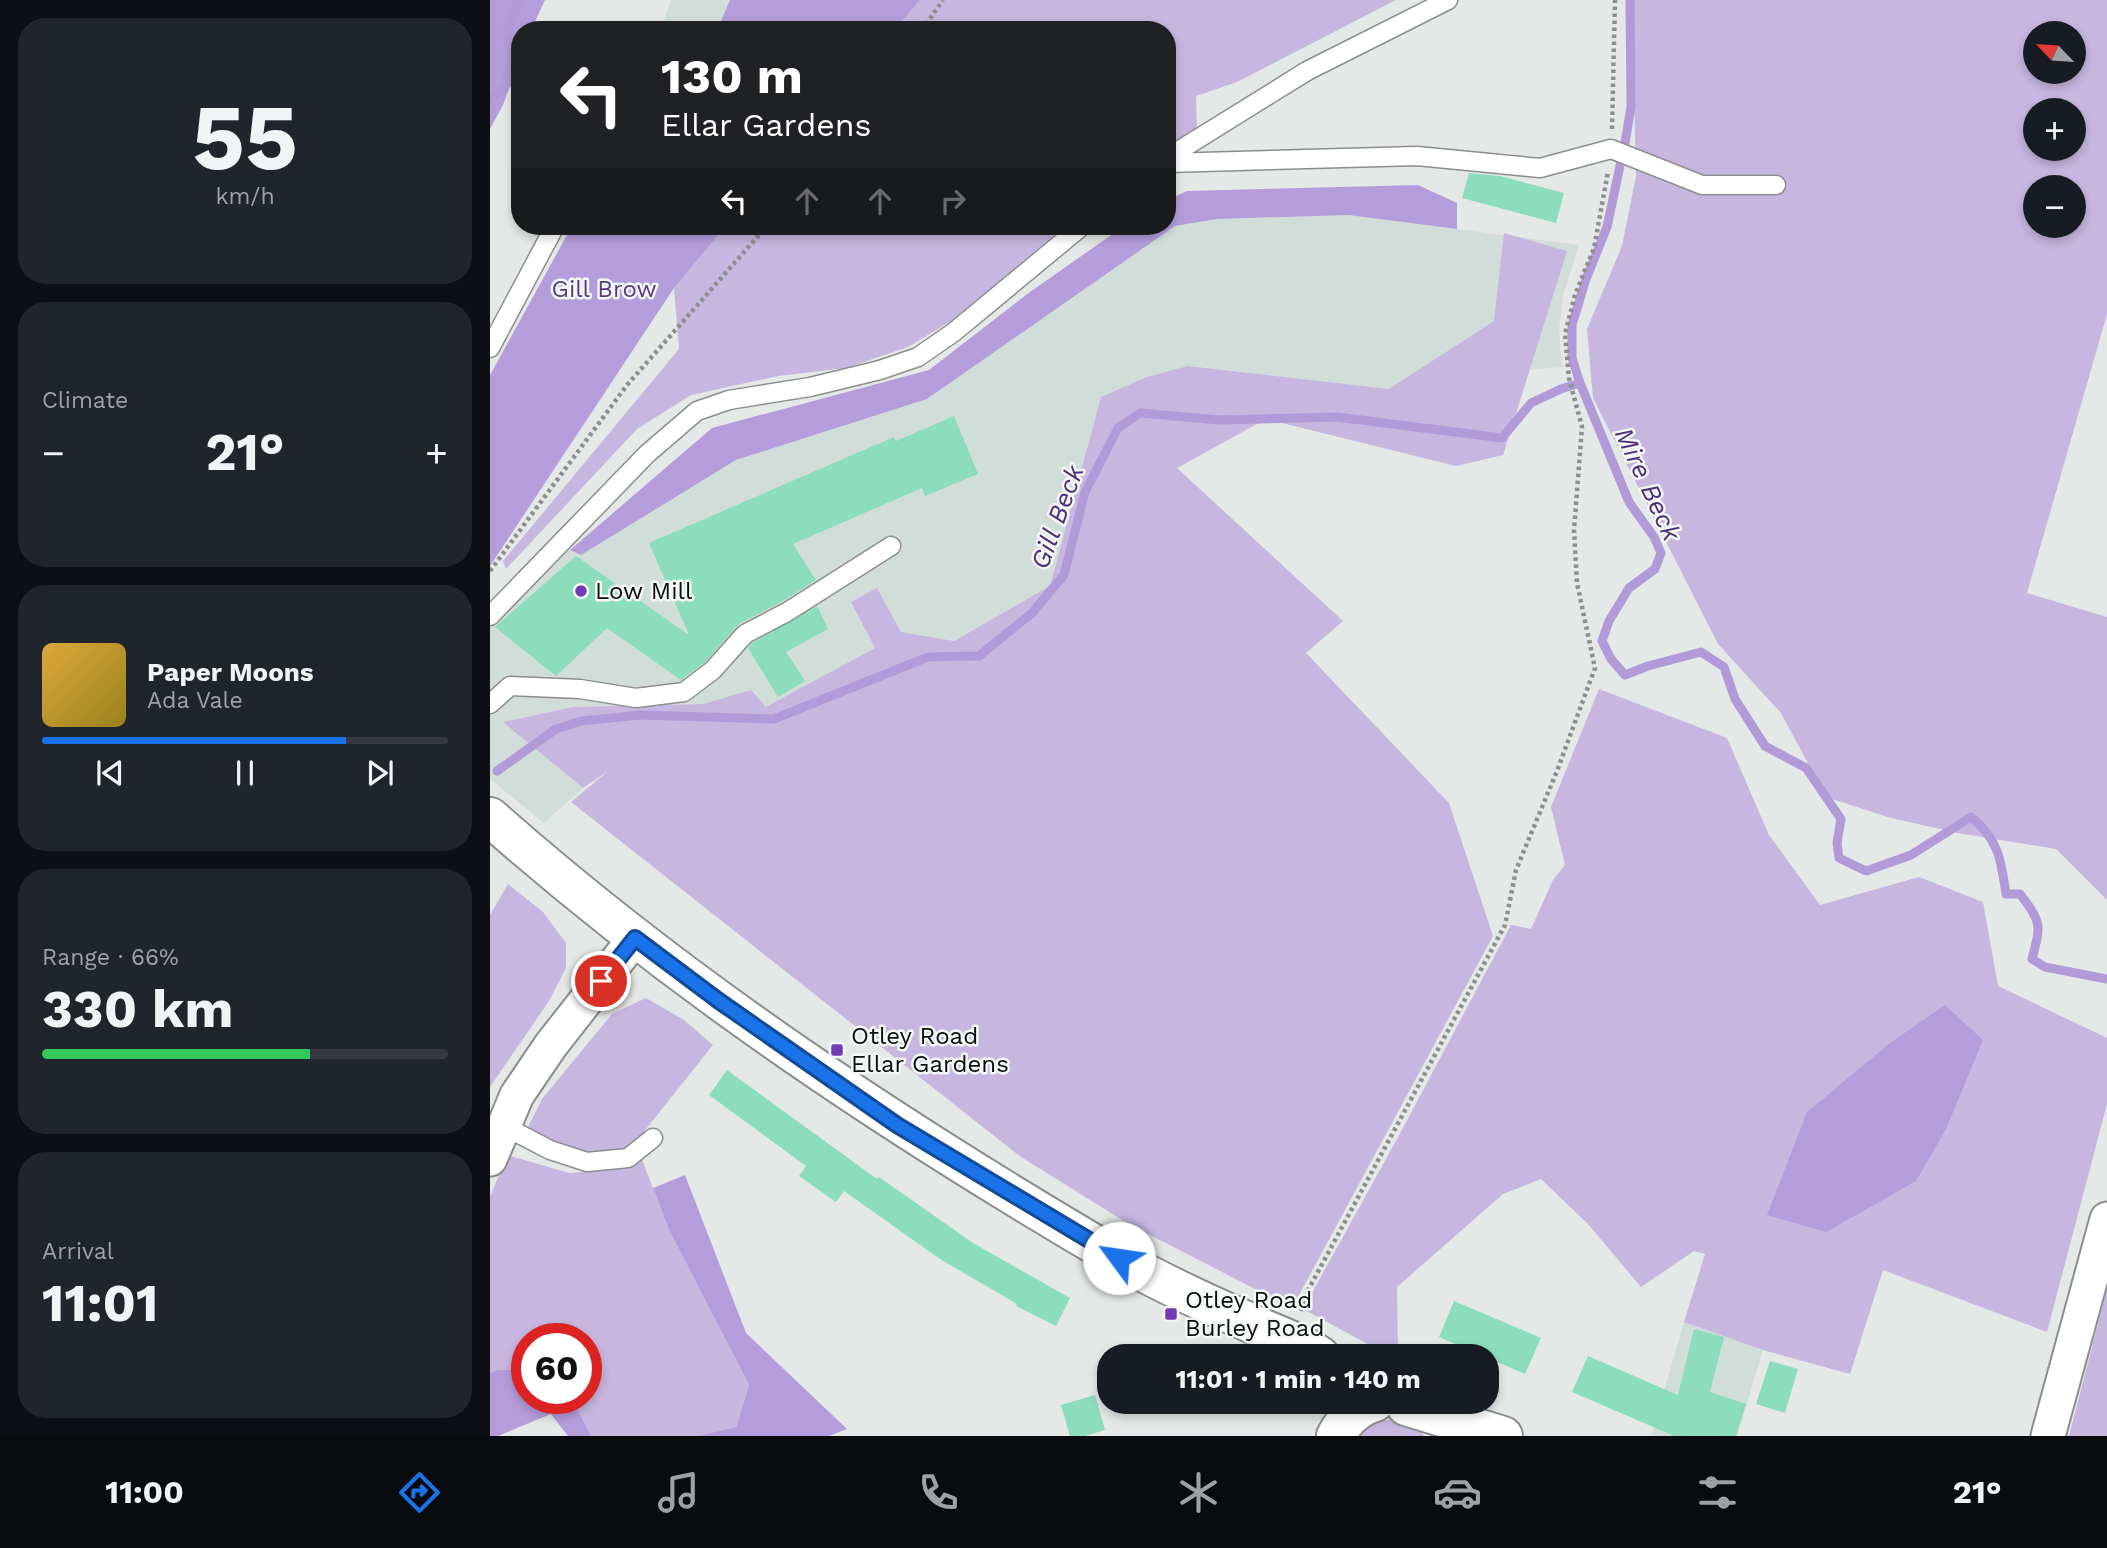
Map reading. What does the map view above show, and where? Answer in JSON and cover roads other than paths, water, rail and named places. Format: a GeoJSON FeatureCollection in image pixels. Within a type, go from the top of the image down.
{"type":"FeatureCollection","features":[{"type":"Feature","properties":{"kind":"main road"},"geometry":{"type":"LineString","coordinates":[[490,817],[550,870],[635,938],[719,1001],[897,1125],[1119,1258],[1248,1322],[1301,1344]]}},
{"type":"Feature","properties":{"kind":"main road"},"geometry":{"type":"LineString","coordinates":[[1248,1322],[1277,1344]]}},
{"type":"Feature","properties":{"kind":"main road"},"geometry":{"type":"LineString","coordinates":[[1335,1424],[1351,1414]]}},
{"type":"Feature","properties":{"kind":"main road"},"geometry":{"type":"LineString","coordinates":[[1419,1414],[1433,1427],[1437,1436]]}},
{"type":"Feature","properties":{"kind":"main road"},"geometry":{"type":"LineString","coordinates":[[1428,1414],[1503,1436]]}},
{"type":"Feature","properties":{"kind":"street"},"geometry":{"type":"LineString","coordinates":[[490,1159],[517,1096],[551,1045],[635,938]]}},
{"type":"Feature","properties":{"kind":"street"},"geometry":{"type":"LineString","coordinates":[[2048,1436],[2107,1219]]}},
{"type":"Feature","properties":{"kind":"lane"},"geometry":{"type":"LineString","coordinates":[[1176,154],[1307,72],[1448,0]]}},
{"type":"Feature","properties":{"kind":"lane"},"geometry":{"type":"LineString","coordinates":[[1176,160],[1417,156],[1540,168],[1612,149],[1702,185],[1776,185]]}},
{"type":"Feature","properties":{"kind":"lane"},"geometry":{"type":"LineString","coordinates":[[490,348],[550,235]]}},
{"type":"Feature","properties":{"kind":"lane"},"geometry":{"type":"LineString","coordinates":[[490,616],[647,454],[697,411],[729,400],[810,387],[918,357],[954,332],[1071,235]]}},
{"type":"Feature","properties":{"kind":"lane"},"geometry":{"type":"LineString","coordinates":[[490,704],[510,685],[580,689],[636,698],[684,692],[713,670],[744,634],[787,612],[891,546]]}},
{"type":"Feature","properties":{"kind":"lane"},"geometry":{"type":"LineString","coordinates":[[504,1126],[550,1150],[587,1162],[628,1158],[653,1138]]}},
{"type":"Feature","properties":{"kind":"waterway","name":"Gill Beck"},"geometry":{"type":"LineString","coordinates":[[490,100],[507,84],[511,56],[507,30],[520,0]]}},
{"type":"Feature","properties":{"kind":"waterway"},"geometry":{"type":"LineString","coordinates":[[1624,149],[1631,107],[1630,0]]}},
{"type":"Feature","properties":{"kind":"waterway","name":"Mire Beck"},"geometry":{"type":"LineString","coordinates":[[1621,161],[1607,227],[1586,279],[1572,325],[1572,358],[1629,502],[1654,537],[1661,553],[1655,569],[1629,588],[1609,621],[1602,641],[1611,659],[1625,675],[1701,652],[1724,667],[1735,699],[1765,746],[1806,768],[1841,819],[1837,843],[1839,858],[1866,871],[1911,855],[1971,817],[1988,834],[1997,851],[2006,894],[2020,894],[2036,918],[2038,931],[2032,959],[2045,967],[2107,979]]}},
{"type":"Feature","properties":{"kind":"waterway","name":"Gill Beck"},"geometry":{"type":"LineString","coordinates":[[497,771],[556,729],[582,721],[640,715],[774,719],[928,657],[979,656],[1032,613],[1064,575],[1085,492],[1118,428],[1140,413],[1220,420],[1337,417],[1502,438],[1531,403],[1580,383]]}},
{"type":"Feature","properties":{"kind":"place","name":"Low Mill"},"geometry":{"type":"Point","coordinates":[581,591]}},
{"type":"Feature","properties":{"kind":"place","name":"Otley Road Ellar Gardens"},"geometry":{"type":"Point","coordinates":[837,1050]}},
{"type":"Feature","properties":{"kind":"place","name":"Otley Road Burley Road"},"geometry":{"type":"Point","coordinates":[1171,1314]}},
{"type":"Feature","properties":{"kind":"park label","name":"Gill Brow"},"geometry":{"type":"Point","coordinates":[604,289]}}]}
